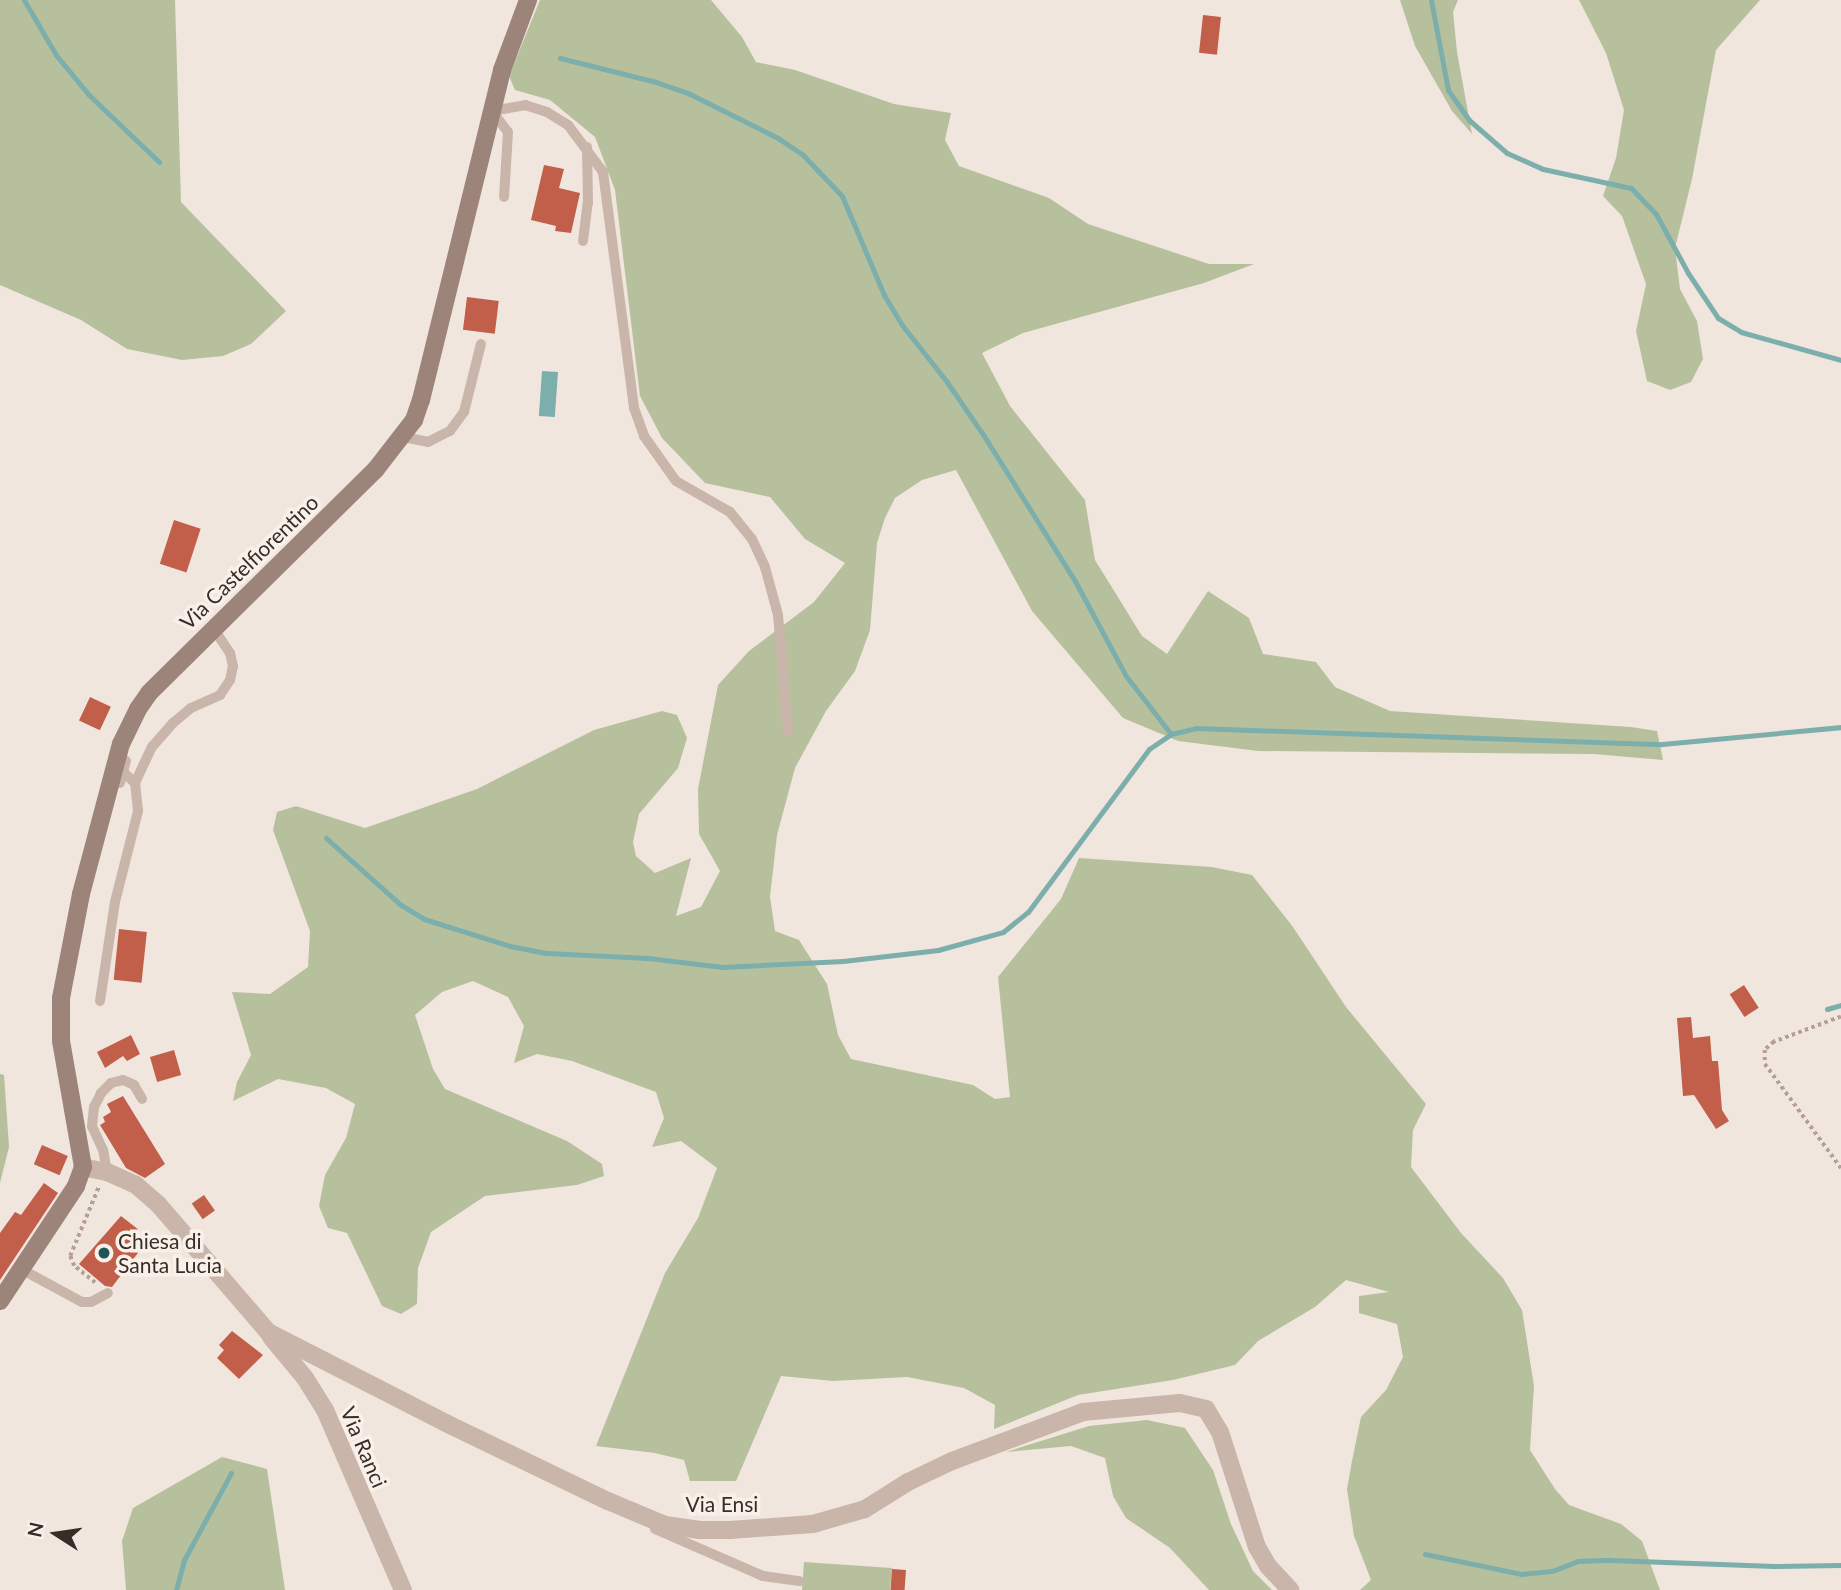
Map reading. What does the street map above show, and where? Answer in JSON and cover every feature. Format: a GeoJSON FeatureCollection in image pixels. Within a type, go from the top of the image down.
{"type":"FeatureCollection","features":[{"type":"Feature","properties":{"kind":"street","name":"Via Castelfiorentino"},"geometry":{"type":"LineString","coordinates":[[83,1167],[61,1041],[61,998],[67,960],[138,709],[177,663],[368,477],[403,437],[421,400],[502,70],[528,0]]}},
{"type":"Feature","properties":{"kind":"street","name":"Via Ensi"},"geometry":{"type":"LineString","coordinates":[[83,1167],[103,1180],[136,1185],[158,1205],[268,1332],[586,1490],[665,1525],[699,1530],[813,1524],[865,1509],[908,1482],[952,1461],[1074,1415],[1134,1405],[1180,1403],[1206,1409],[1220,1432],[1257,1547],[1268,1566],[1290,1590]]}},
{"type":"Feature","properties":{"kind":"street"},"geometry":{"type":"LineString","coordinates":[[0,1301],[76,1186],[83,1167]]}},
{"type":"Feature","properties":{"kind":"street","name":"Via Ranci"},"geometry":{"type":"LineString","coordinates":[[268,1332],[305,1378],[325,1410],[403,1590]]}},
{"type":"Feature","properties":{"kind":"lane"},"geometry":{"type":"LineString","coordinates":[[505,197],[508,132],[492,110],[525,105],[547,112],[568,125],[603,172],[634,408],[644,436],[676,481],[730,512],[752,539],[761,557],[778,615],[788,732]]}},
{"type":"Feature","properties":{"kind":"lane"},"geometry":{"type":"LineString","coordinates":[[583,241],[587,203],[587,147]]}},
{"type":"Feature","properties":{"kind":"lane"},"geometry":{"type":"LineString","coordinates":[[403,437],[428,442],[450,431],[464,412],[481,344]]}},
{"type":"Feature","properties":{"kind":"lane"},"geometry":{"type":"LineString","coordinates":[[100,1001],[114,902],[138,811],[135,783],[152,747],[173,723],[191,708],[220,695],[230,680],[233,666],[230,653],[214,628]]}},
{"type":"Feature","properties":{"kind":"lane"},"geometry":{"type":"LineString","coordinates":[[120,771],[135,783]]}},
{"type":"Feature","properties":{"kind":"lane"},"geometry":{"type":"LineString","coordinates":[[103,1180],[103,1150],[92,1126],[94,1107],[106,1088],[123,1080],[134,1084],[142,1099]]}},
{"type":"Feature","properties":{"kind":"lane"},"geometry":{"type":"LineString","coordinates":[[21,1269],[82,1302],[91,1302],[108,1293]]}},
{"type":"Feature","properties":{"kind":"lane"},"geometry":{"type":"LineString","coordinates":[[586,1490],[592,1499],[625,1517],[763,1576],[800,1581]]}},
{"type":"Feature","properties":{"kind":"path"},"geometry":{"type":"LineString","coordinates":[[1841,1017],[1774,1042],[1765,1050],[1765,1064],[1841,1168]]}},
{"type":"Feature","properties":{"kind":"path"},"geometry":{"type":"LineString","coordinates":[[103,1180],[70,1256],[74,1266],[108,1293]]}},
{"type":"Feature","properties":{"kind":"green space"},"geometry":{"type":"Polygon","coordinates":[[[0,0],[175,0],[181,202],[286,311],[251,344],[223,356],[182,360],[127,349],[81,320],[0,285],[0,0]]]}},
{"type":"Feature","properties":{"kind":"green space"},"geometry":{"type":"Polygon","coordinates":[[[540,0],[711,0],[742,37],[756,62],[795,70],[894,104],[951,113],[945,140],[959,166],[1049,198],[1088,224],[1209,264],[1254,264],[1204,283],[1023,333],[982,353],[1010,406],[1085,500],[1095,560],[1142,636],[1167,654],[1208,591],[1249,618],[1263,654],[1316,662],[1335,687],[1390,711],[1657,731],[1663,760],[1594,754],[1258,751],[1178,741],[1123,718],[1032,611],[956,470],[922,480],[895,498],[885,518],[877,543],[870,630],[855,671],[826,711],[795,768],[777,835],[770,897],[775,931],[799,940],[827,984],[838,1035],[851,1059],[973,1085],[995,1099],[1010,1097],[998,977],[1061,899],[1079,858],[1212,867],[1252,875],[1293,927],[1346,1007],[1426,1104],[1413,1130],[1411,1167],[1461,1233],[1503,1278],[1522,1310],[1534,1386],[1530,1450],[1555,1489],[1569,1505],[1621,1524],[1642,1541],[1660,1590],[1360,1590],[1371,1580],[1354,1536],[1347,1489],[1352,1461],[1361,1417],[1386,1390],[1403,1357],[1397,1324],[1359,1313],[1359,1296],[1389,1292],[1346,1280],[1315,1307],[1258,1341],[1235,1365],[1173,1380],[1078,1395],[994,1429],[995,1405],[964,1388],[907,1377],[833,1381],[781,1376],[736,1481],[690,1481],[684,1460],[655,1453],[596,1446],[665,1273],[698,1218],[717,1168],[681,1141],[652,1147],[664,1118],[656,1092],[572,1061],[537,1054],[514,1063],[524,1026],[508,997],[473,981],[442,992],[415,1015],[433,1069],[445,1089],[567,1141],[602,1164],[604,1176],[577,1185],[485,1196],[431,1232],[418,1268],[417,1304],[401,1314],[382,1306],[347,1233],[328,1228],[319,1206],[325,1175],[346,1138],[355,1104],[326,1088],[278,1079],[233,1101],[237,1082],[251,1055],[232,992],[270,994],[308,967],[310,931],[273,830],[277,812],[296,806],[365,828],[477,789],[594,730],[662,711],[677,715],[687,738],[678,768],[639,814],[633,842],[636,856],[655,873],[691,858],[676,916],[701,907],[720,871],[699,834],[698,789],[718,685],[749,651],[814,602],[845,563],[805,539],[770,497],[705,483],[662,438],[640,396],[615,190],[595,137],[550,100],[515,90],[509,76],[540,0]]]}},
{"type":"Feature","properties":{"kind":"green space"},"geometry":{"type":"Polygon","coordinates":[[[1400,0],[1458,0],[1453,12],[1457,52],[1472,134],[1452,111],[1415,46],[1400,0]]]}},
{"type":"Feature","properties":{"kind":"green space"},"geometry":{"type":"Polygon","coordinates":[[[1579,0],[1760,0],[1716,50],[1692,179],[1675,248],[1680,289],[1697,321],[1703,359],[1691,382],[1670,390],[1647,381],[1636,331],[1646,284],[1622,216],[1603,196],[1616,158],[1624,110],[1606,53],[1579,0]]]}},
{"type":"Feature","properties":{"kind":"green space"},"geometry":{"type":"Polygon","coordinates":[[[0,1074],[4,1075],[9,1147],[0,1183],[0,1074]]]}},
{"type":"Feature","properties":{"kind":"green space"},"geometry":{"type":"Polygon","coordinates":[[[1147,1420],[1185,1428],[1213,1470],[1231,1524],[1253,1571],[1272,1590],[1209,1590],[1170,1548],[1126,1518],[1113,1496],[1105,1458],[1071,1446],[1006,1452],[1089,1426],[1147,1420]]]}},
{"type":"Feature","properties":{"kind":"green space"},"geometry":{"type":"Polygon","coordinates":[[[222,1457],[267,1469],[285,1590],[126,1590],[122,1541],[133,1508],[222,1457]]]}},
{"type":"Feature","properties":{"kind":"green space"},"geometry":{"type":"Polygon","coordinates":[[[804,1562],[892,1568],[890,1590],[802,1590],[804,1562]]]}},
{"type":"Feature","properties":{"kind":"water"},"geometry":{"type":"Polygon","coordinates":[[[542,371],[558,372],[555,417],[539,416],[542,371]]]}},
{"type":"Feature","properties":{"kind":"building"},"geometry":{"type":"Polygon","coordinates":[[[1203,15],[1221,17],[1217,55],[1199,53],[1203,15]]]}},
{"type":"Feature","properties":{"kind":"building"},"geometry":{"type":"Polygon","coordinates":[[[544,165],[564,169],[559,188],[580,193],[571,233],[555,231],[556,226],[531,220],[544,165]]]}},
{"type":"Feature","properties":{"kind":"building"},"geometry":{"type":"Polygon","coordinates":[[[467,297],[499,301],[495,334],[463,330],[467,297]]]}},
{"type":"Feature","properties":{"kind":"building"},"geometry":{"type":"Polygon","coordinates":[[[174,520],[201,529],[186,572],[160,564],[174,520]]]}},
{"type":"Feature","properties":{"kind":"building"},"geometry":{"type":"Polygon","coordinates":[[[90,697],[111,707],[100,730],[79,721],[90,697]]]}},
{"type":"Feature","properties":{"kind":"building"},"geometry":{"type":"Polygon","coordinates":[[[119,929],[147,932],[142,983],[114,980],[119,929]]]}},
{"type":"Feature","properties":{"kind":"building"},"geometry":{"type":"Polygon","coordinates":[[[1744,985],[1759,1008],[1744,1017],[1730,994],[1744,985]]]}},
{"type":"Feature","properties":{"kind":"building"},"geometry":{"type":"Polygon","coordinates":[[[1691,1017],[1693,1038],[1710,1036],[1712,1061],[1718,1061],[1722,1110],[1729,1121],[1716,1129],[1694,1095],[1683,1096],[1677,1018],[1691,1017]]]}},
{"type":"Feature","properties":{"kind":"building"},"geometry":{"type":"Polygon","coordinates":[[[131,1035],[140,1054],[127,1061],[123,1056],[105,1068],[97,1052],[131,1035]]]}},
{"type":"Feature","properties":{"kind":"building"},"geometry":{"type":"Polygon","coordinates":[[[174,1050],[181,1075],[157,1082],[150,1057],[174,1050]]]}},
{"type":"Feature","properties":{"kind":"building"},"geometry":{"type":"Polygon","coordinates":[[[123,1096],[165,1164],[145,1178],[126,1168],[100,1125],[105,1122],[103,1117],[111,1112],[107,1104],[123,1096]]]}},
{"type":"Feature","properties":{"kind":"building"},"geometry":{"type":"Polygon","coordinates":[[[42,1145],[68,1156],[60,1175],[34,1164],[42,1145]]]}},
{"type":"Feature","properties":{"kind":"building"},"geometry":{"type":"Polygon","coordinates":[[[44,1183],[58,1193],[0,1280],[0,1233],[15,1212],[21,1215],[44,1183]]]}},
{"type":"Feature","properties":{"kind":"building"},"geometry":{"type":"Polygon","coordinates":[[[204,1195],[215,1211],[203,1219],[192,1204],[204,1195]]]}},
{"type":"Feature","properties":{"kind":"building"},"geometry":{"type":"Polygon","coordinates":[[[121,1216],[139,1230],[130,1241],[141,1249],[112,1287],[105,1286],[79,1264],[121,1216]]]}},
{"type":"Feature","properties":{"kind":"building"},"geometry":{"type":"Polygon","coordinates":[[[232,1331],[263,1355],[239,1379],[217,1358],[224,1350],[219,1345],[232,1331]]]}},
{"type":"Feature","properties":{"kind":"building"},"geometry":{"type":"Polygon","coordinates":[[[892,1569],[906,1570],[905,1590],[891,1590],[892,1569]]]}},
{"type":"Feature","properties":{"kind":"waterway"},"geometry":{"type":"LineString","coordinates":[[24,0],[56,55],[89,95],[159,162]]}},
{"type":"Feature","properties":{"kind":"waterway"},"geometry":{"type":"LineString","coordinates":[[1431,0],[1448,90],[1469,120],[1507,153],[1543,169],[1631,188],[1656,214],[1688,273],[1718,318],[1741,332],[1841,360]]}},
{"type":"Feature","properties":{"kind":"waterway"},"geometry":{"type":"LineString","coordinates":[[560,58],[656,82],[688,93],[778,138],[803,155],[842,196],[884,295],[902,325],[947,382],[984,436],[1075,581],[1126,676],[1171,734]]}},
{"type":"Feature","properties":{"kind":"waterway"},"geometry":{"type":"LineString","coordinates":[[326,838],[401,905],[424,919],[510,946],[547,953],[648,958],[722,967],[843,961],[938,950],[1003,932],[1028,912],[1149,749],[1171,734],[1196,728],[1662,744],[1841,727]]}},
{"type":"Feature","properties":{"kind":"waterway"},"geometry":{"type":"LineString","coordinates":[[1827,1009],[1841,1005]]}},
{"type":"Feature","properties":{"kind":"waterway"},"geometry":{"type":"LineString","coordinates":[[176,1590],[184,1560],[231,1473]]}},
{"type":"Feature","properties":{"kind":"waterway"},"geometry":{"type":"LineString","coordinates":[[1425,1554],[1522,1574],[1552,1571],[1578,1561],[1611,1560],[1774,1566],[1841,1565]]}},
{"type":"Feature","properties":{"kind":"place","name":"Chiesa di Santa Lucia"},"geometry":{"type":"Point","coordinates":[104,1253]}}]}
